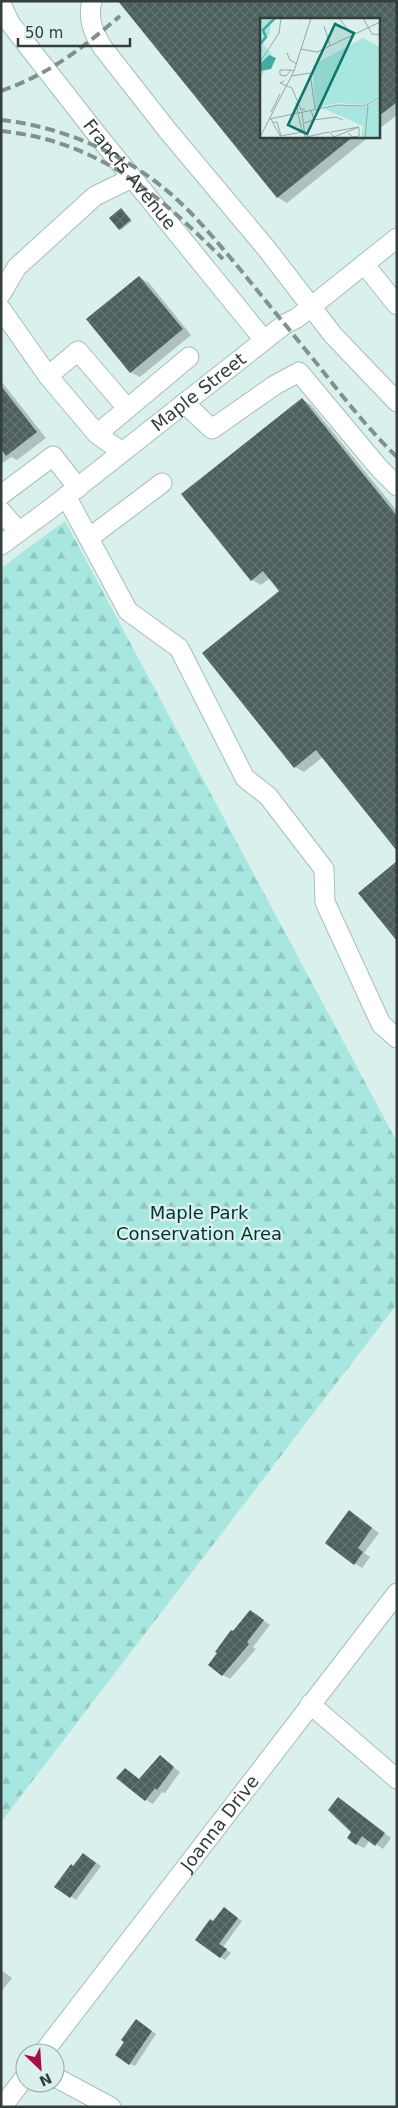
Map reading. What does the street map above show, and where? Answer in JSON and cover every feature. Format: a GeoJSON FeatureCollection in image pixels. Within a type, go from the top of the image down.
{"type":"FeatureCollection","features":[{"type":"Feature","properties":{"kind":"street"},"geometry":{"type":"LineString","coordinates":[[92,1],[90,10],[91,22],[103,48],[168,131],[312,305],[333,335],[397,402]]}},
{"type":"Feature","properties":{"kind":"street","name":"Francis Avenue"},"geometry":{"type":"LineString","coordinates":[[1,4],[10,23],[132,178],[264,340]]}},
{"type":"Feature","properties":{"kind":"street"},"geometry":{"type":"LineString","coordinates":[[3,289],[17,267],[95,196],[132,178]]}},
{"type":"Feature","properties":{"kind":"street","name":"Maple Street"},"geometry":{"type":"LineString","coordinates":[[1,545],[72,492],[264,340],[397,238]]}},
{"type":"Feature","properties":{"kind":"street"},"geometry":{"type":"LineString","coordinates":[[364,264],[397,305]]}},
{"type":"Feature","properties":{"kind":"street"},"geometry":{"type":"LineString","coordinates":[[1,308],[48,376],[97,434],[122,452]]}},
{"type":"Feature","properties":{"kind":"street"},"geometry":{"type":"LineString","coordinates":[[48,376],[78,351],[127,408]]}},
{"type":"Feature","properties":{"kind":"street"},"geometry":{"type":"LineString","coordinates":[[97,434],[189,357]]}},
{"type":"Feature","properties":{"kind":"street"},"geometry":{"type":"LineString","coordinates":[[184,403],[212,429],[275,385],[299,372],[379,468],[397,486]]}},
{"type":"Feature","properties":{"kind":"street"},"geometry":{"type":"LineString","coordinates":[[1,495],[53,456],[72,492],[89,538],[128,611],[178,648],[245,778],[268,796],[324,869],[325,902],[381,1024],[397,1038]]}},
{"type":"Feature","properties":{"kind":"street"},"geometry":{"type":"LineString","coordinates":[[89,538],[162,483]]}},
{"type":"Feature","properties":{"kind":"street"},"geometry":{"type":"LineString","coordinates":[[1,512],[19,532]]}},
{"type":"Feature","properties":{"kind":"street","name":"Joanna Drive"},"geometry":{"type":"LineString","coordinates":[[51,2043],[397,1593]]}},
{"type":"Feature","properties":{"kind":"street"},"geometry":{"type":"LineString","coordinates":[[310,1704],[397,1779]]}},
{"type":"Feature","properties":{"kind":"street"},"geometry":{"type":"LineString","coordinates":[[65,2082],[110,2107]]}},
{"type":"Feature","properties":{"kind":"street"},"geometry":{"type":"LineString","coordinates":[[2,2107],[15,2090]]}},
{"type":"Feature","properties":{"kind":"green space","name":"Maple Park Conservation Area"},"geometry":{"type":"Polygon","coordinates":[[[65,521],[397,1142],[397,1304],[1,1822],[1,568],[65,521]]]}},
{"type":"Feature","properties":{"kind":"building"},"geometry":{"type":"Polygon","coordinates":[[[118,1],[397,1],[397,102],[380,115],[380,18],[260,18],[260,138],[352,138],[277,198],[118,1]]]}},
{"type":"Feature","properties":{"kind":"building"},"geometry":{"type":"Polygon","coordinates":[[[121,208],[131,220],[119,230],[109,218],[121,208]]]}},
{"type":"Feature","properties":{"kind":"building"},"geometry":{"type":"Polygon","coordinates":[[[139,276],[183,329],[130,373],[86,319],[139,276]]]}},
{"type":"Feature","properties":{"kind":"building"},"geometry":{"type":"Polygon","coordinates":[[[1,386],[37,432],[6,456],[1,449],[1,386]]]}},
{"type":"Feature","properties":{"kind":"building"},"geometry":{"type":"Polygon","coordinates":[[[302,398],[397,516],[397,851],[316,750],[294,768],[202,653],[279,591],[263,571],[251,581],[181,494],[302,398]]]}},
{"type":"Feature","properties":{"kind":"building"},"geometry":{"type":"Polygon","coordinates":[[[397,861],[397,941],[358,893],[397,861]]]}},
{"type":"Feature","properties":{"kind":"building"},"geometry":{"type":"Polygon","coordinates":[[[349,1510],[372,1528],[358,1548],[363,1552],[354,1565],[325,1543],[349,1510]]]}},
{"type":"Feature","properties":{"kind":"building"},"geometry":{"type":"Polygon","coordinates":[[[250,1610],[264,1620],[247,1642],[249,1644],[222,1676],[208,1665],[231,1630],[233,1631],[250,1610]]]}},
{"type":"Feature","properties":{"kind":"building"},"geometry":{"type":"Polygon","coordinates":[[[160,1755],[174,1767],[157,1790],[155,1788],[145,1801],[116,1778],[125,1768],[139,1779],[160,1755]]]}},
{"type":"Feature","properties":{"kind":"building"},"geometry":{"type":"Polygon","coordinates":[[[338,1797],[385,1833],[375,1846],[362,1836],[356,1845],[347,1838],[351,1832],[328,1810],[338,1797]]]}},
{"type":"Feature","properties":{"kind":"building"},"geometry":{"type":"Polygon","coordinates":[[[83,1853],[96,1863],[70,1898],[54,1887],[71,1864],[73,1866],[83,1853]]]}},
{"type":"Feature","properties":{"kind":"building"},"geometry":{"type":"Polygon","coordinates":[[[224,1907],[238,1918],[219,1944],[227,1949],[220,1958],[195,1940],[210,1919],[213,1921],[224,1907]]]}},
{"type":"Feature","properties":{"kind":"building"},"geometry":{"type":"Polygon","coordinates":[[[136,2019],[152,2031],[129,2065],[115,2055],[124,2042],[121,2040],[136,2019]]]}},
{"type":"Feature","properties":{"kind":"railway"},"geometry":{"type":"LineString","coordinates":[[1,91],[19,84],[64,60],[92,40],[120,16]]}},
{"type":"Feature","properties":{"kind":"railway"},"geometry":{"type":"LineString","coordinates":[[1,120],[48,129],[92,145],[134,167],[172,195],[215,240],[356,412],[397,457]]}},
{"type":"Feature","properties":{"kind":"railway"},"geometry":{"type":"LineString","coordinates":[[1,131],[36,137],[67,146],[96,158],[124,174],[174,213],[223,259]]}}]}
